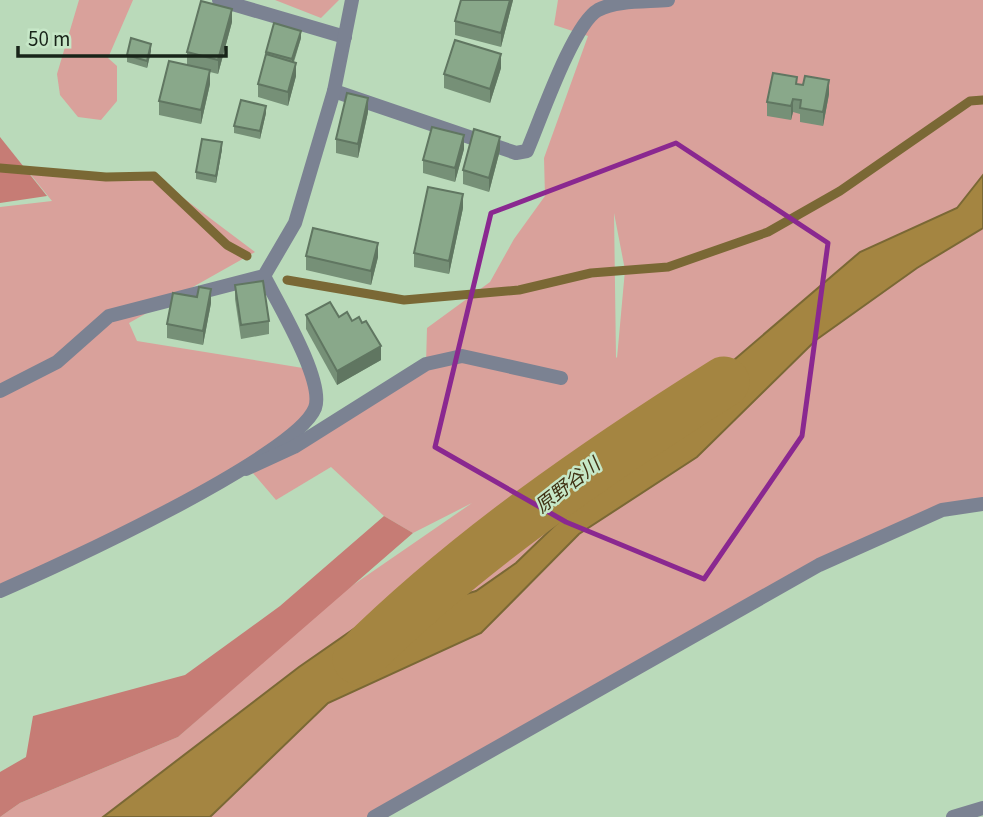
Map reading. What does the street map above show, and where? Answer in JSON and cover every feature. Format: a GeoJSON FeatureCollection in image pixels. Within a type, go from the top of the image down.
{"type":"FeatureCollection","features":[{"type":"Feature","properties":{"kind":"street"},"geometry":{"type":"LineString","coordinates":[[219,0],[345,37]]}},
{"type":"Feature","properties":{"kind":"street"},"geometry":{"type":"LineString","coordinates":[[0,391],[57,362],[109,316],[264,276],[295,223],[334,91],[352,0]]}},
{"type":"Feature","properties":{"kind":"street"},"geometry":{"type":"LineString","coordinates":[[334,91],[516,153],[527,151],[581,26],[598,10],[668,0]]}},
{"type":"Feature","properties":{"kind":"street"},"geometry":{"type":"LineString","coordinates":[[246,469],[304,423],[316,407],[316,385],[264,276]]}},
{"type":"Feature","properties":{"kind":"street"},"geometry":{"type":"LineString","coordinates":[[0,591],[39,575],[294,447],[426,364],[461,356],[561,379]]}},
{"type":"Feature","properties":{"kind":"street"},"geometry":{"type":"LineString","coordinates":[[374,817],[819,565],[942,510],[983,504]]}},
{"type":"Feature","properties":{"kind":"street"},"geometry":{"type":"LineString","coordinates":[[953,817],[983,808]]}},
{"type":"Feature","properties":{"kind":"highlighted area"},"geometry":{"type":"Polygon","coordinates":[[[676,143],[828,243],[802,436],[704,579],[566,522],[435,447],[491,213],[676,143]]]}},
{"type":"Feature","properties":{"kind":"shaded area"},"geometry":{"type":"Polygon","coordinates":[[[79,0],[133,0],[108,58],[117,66],[117,101],[101,120],[78,117],[60,95],[57,74],[79,0]]]}},
{"type":"Feature","properties":{"kind":"shaded area"},"geometry":{"type":"Polygon","coordinates":[[[275,0],[339,0],[321,18],[275,0]]]}},
{"type":"Feature","properties":{"kind":"shaded area"},"geometry":{"type":"Polygon","coordinates":[[[558,0],[983,0],[983,508],[942,510],[777,589],[374,817],[0,817],[20,803],[178,737],[337,596],[472,503],[413,533],[384,516],[331,467],[276,500],[252,472],[426,364],[427,328],[490,282],[514,239],[545,196],[544,158],[588,36],[554,25],[558,0]],[[614,213],[617,358],[625,270],[614,213]]]}},
{"type":"Feature","properties":{"kind":"shaded area"},"geometry":{"type":"Polygon","coordinates":[[[0,137],[47,196],[0,203],[0,137]]]}},
{"type":"Feature","properties":{"kind":"shaded area"},"geometry":{"type":"Polygon","coordinates":[[[31,175],[154,176],[255,252],[129,323],[137,341],[309,369],[316,407],[246,469],[0,593],[0,207],[52,201],[31,175]]]}},
{"type":"Feature","properties":{"kind":"shaded area"},"geometry":{"type":"Polygon","coordinates":[[[983,175],[983,228],[917,268],[816,340],[697,457],[579,534],[481,633],[328,703],[210,817],[103,817],[299,667],[361,624],[476,591],[516,563],[665,419],[860,252],[957,208],[983,175]]]}},
{"type":"Feature","properties":{"kind":"shaded area"},"geometry":{"type":"Polygon","coordinates":[[[384,516],[413,533],[178,737],[20,803],[0,817],[0,772],[26,757],[33,716],[185,675],[280,606],[384,516]]]}},
{"type":"Feature","properties":{"kind":"building"},"geometry":{"type":"Polygon","coordinates":[[[461,0],[510,0],[501,33],[455,21],[461,0]]]}},
{"type":"Feature","properties":{"kind":"building"},"geometry":{"type":"Polygon","coordinates":[[[201,1],[232,9],[218,60],[187,52],[201,1]]]}},
{"type":"Feature","properties":{"kind":"building"},"geometry":{"type":"Polygon","coordinates":[[[274,23],[301,31],[292,59],[266,52],[274,23]]]}},
{"type":"Feature","properties":{"kind":"building"},"geometry":{"type":"Polygon","coordinates":[[[131,38],[151,44],[147,61],[127,55],[131,38]]]}},
{"type":"Feature","properties":{"kind":"building"},"geometry":{"type":"Polygon","coordinates":[[[455,40],[501,54],[490,89],[444,74],[455,40]]]}},
{"type":"Feature","properties":{"kind":"building"},"geometry":{"type":"Polygon","coordinates":[[[266,54],[296,63],[288,92],[258,84],[266,54]]]}},
{"type":"Feature","properties":{"kind":"building"},"geometry":{"type":"Polygon","coordinates":[[[169,61],[210,70],[201,110],[159,101],[169,61]]]}},
{"type":"Feature","properties":{"kind":"building"},"geometry":{"type":"Polygon","coordinates":[[[773,73],[797,77],[796,84],[803,85],[805,76],[829,80],[823,112],[800,108],[801,100],[793,99],[791,106],[767,102],[773,73]]]}},
{"type":"Feature","properties":{"kind":"building"},"geometry":{"type":"Polygon","coordinates":[[[347,93],[368,98],[358,144],[336,139],[347,93]]]}},
{"type":"Feature","properties":{"kind":"building"},"geometry":{"type":"Polygon","coordinates":[[[241,100],[266,106],[260,131],[234,126],[241,100]]]}},
{"type":"Feature","properties":{"kind":"building"},"geometry":{"type":"Polygon","coordinates":[[[432,127],[464,135],[455,168],[423,160],[432,127]]]}},
{"type":"Feature","properties":{"kind":"building"},"geometry":{"type":"Polygon","coordinates":[[[474,129],[500,137],[489,178],[463,170],[474,129]]]}},
{"type":"Feature","properties":{"kind":"building"},"geometry":{"type":"Polygon","coordinates":[[[202,139],[222,142],[216,176],[196,172],[202,139]]]}},
{"type":"Feature","properties":{"kind":"building"},"geometry":{"type":"Polygon","coordinates":[[[428,187],[463,194],[449,261],[414,253],[428,187]]]}},
{"type":"Feature","properties":{"kind":"building"},"geometry":{"type":"Polygon","coordinates":[[[313,228],[378,243],[371,271],[306,256],[313,228]]]}},
{"type":"Feature","properties":{"kind":"building"},"geometry":{"type":"Polygon","coordinates":[[[263,281],[269,321],[241,325],[235,285],[263,281]]]}},
{"type":"Feature","properties":{"kind":"building"},"geometry":{"type":"Polygon","coordinates":[[[199,287],[211,289],[203,331],[167,324],[173,293],[197,297],[199,287]]]}},
{"type":"Feature","properties":{"kind":"building"},"geometry":{"type":"Polygon","coordinates":[[[330,302],[339,317],[347,312],[352,321],[359,317],[362,323],[366,321],[381,346],[337,371],[306,315],[330,302]]]}},
{"type":"Feature","properties":{"kind":"waterway"},"geometry":{"type":"LineString","coordinates":[[287,280],[404,300],[519,290],[591,273],[668,267],[768,232],[840,191],[970,101],[983,100]]}},
{"type":"Feature","properties":{"kind":"waterway"},"geometry":{"type":"LineString","coordinates":[[0,168],[106,177],[154,176],[227,245],[247,256]]}},
{"type":"Feature","properties":{"kind":"waterway","name":"原野谷川"},"geometry":{"type":"LineString","coordinates":[[358,659],[443,582],[533,511],[628,444],[724,382]]}}]}
